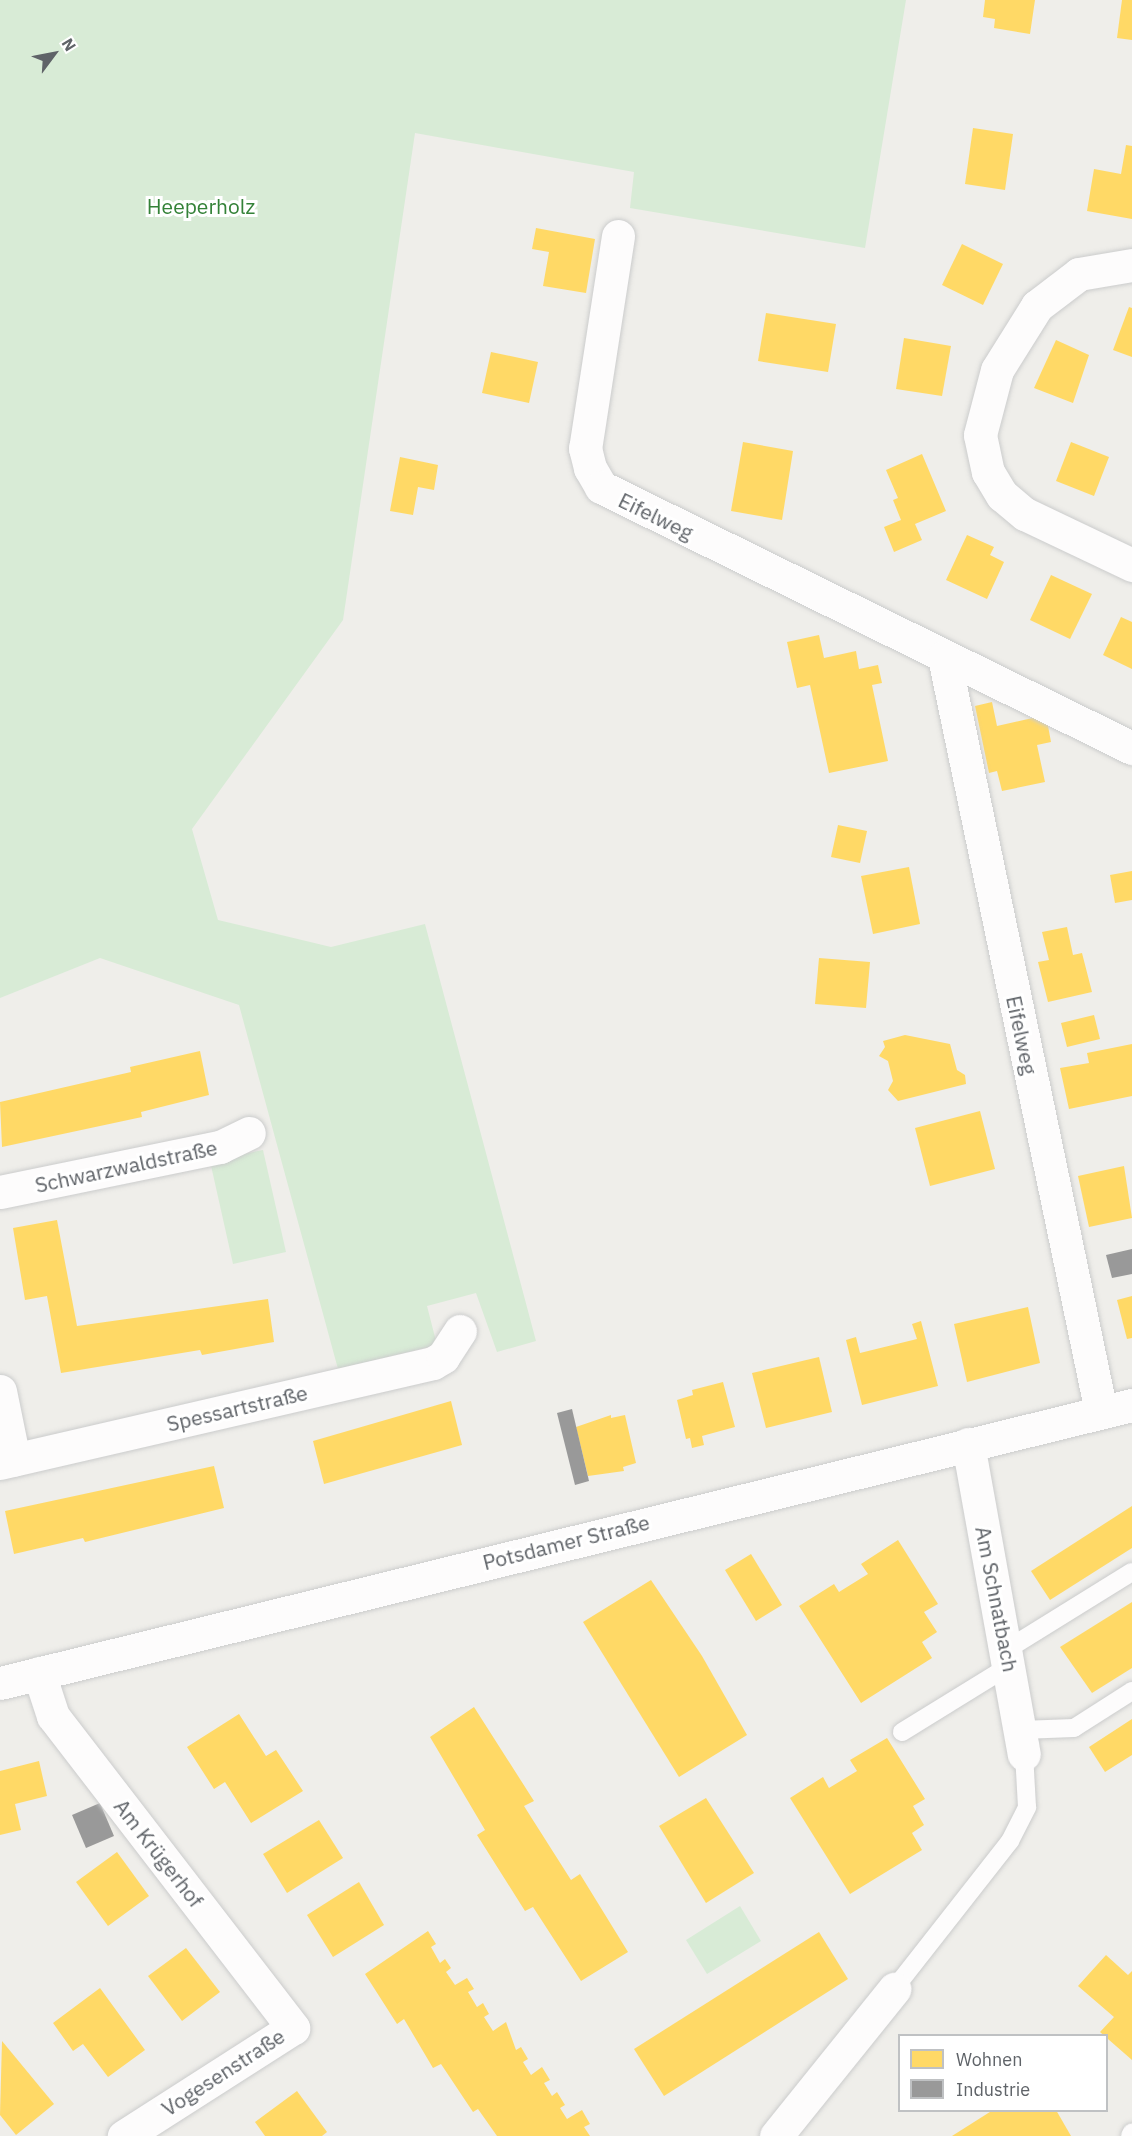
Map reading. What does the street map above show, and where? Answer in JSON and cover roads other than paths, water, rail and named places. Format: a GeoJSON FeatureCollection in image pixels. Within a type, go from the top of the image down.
{"type":"FeatureCollection","features":[{"type":"Feature","properties":{"kind":"street","name":"Eifelweg"},"geometry":{"type":"LineString","coordinates":[[618,236],[585,448],[590,468],[601,487],[1132,748]]}},
{"type":"Feature","properties":{"kind":"street"},"geometry":{"type":"LineString","coordinates":[[1132,265],[1079,274],[1037,306],[997,370],[980,435],[987,472],[1002,495],[1025,514],[1132,566]]}},
{"type":"Feature","properties":{"kind":"street","name":"Eifelweg"},"geometry":{"type":"LineString","coordinates":[[944,657],[1117,1408]]}},
{"type":"Feature","properties":{"kind":"street","name":"Schwarzwaldstraße"},"geometry":{"type":"LineString","coordinates":[[0,1192],[220,1147],[249,1133]]}},
{"type":"Feature","properties":{"kind":"street","name":"Spessartstraße"},"geometry":{"type":"LineString","coordinates":[[7,1461],[433,1363],[443,1357],[460,1331]]}},
{"type":"Feature","properties":{"kind":"street"},"geometry":{"type":"LineString","coordinates":[[0,1390],[7,1461]]}},
{"type":"Feature","properties":{"kind":"street","name":"Potsdamer Straße"},"geometry":{"type":"LineString","coordinates":[[0,1683],[1117,1408]]}},
{"type":"Feature","properties":{"kind":"street","name":"Am Schnatbach"},"geometry":{"type":"LineString","coordinates":[[968,1444],[1023,1742]]}},
{"type":"Feature","properties":{"kind":"street","name":"Am Krügerhof"},"geometry":{"type":"LineString","coordinates":[[39,1673],[53,1716],[293,2028]]}},
{"type":"Feature","properties":{"kind":"street"},"geometry":{"type":"LineString","coordinates":[[776,2136],[894,1989]]}},
{"type":"Feature","properties":{"kind":"street","name":"Vogesenstraße"},"geometry":{"type":"LineString","coordinates":[[124,2136],[293,2028]]}},
{"type":"Feature","properties":{"kind":"lane"},"geometry":{"type":"LineString","coordinates":[[903,1732],[1132,1572]]}},
{"type":"Feature","properties":{"kind":"lane"},"geometry":{"type":"LineString","coordinates":[[894,1989],[1010,1841],[1027,1807],[1023,1742],[1074,1728],[1132,1691]]}},
{"type":"Feature","properties":{"kind":"park label","name":"Heeperholz"},"geometry":{"type":"Point","coordinates":[201,206]}}]}
